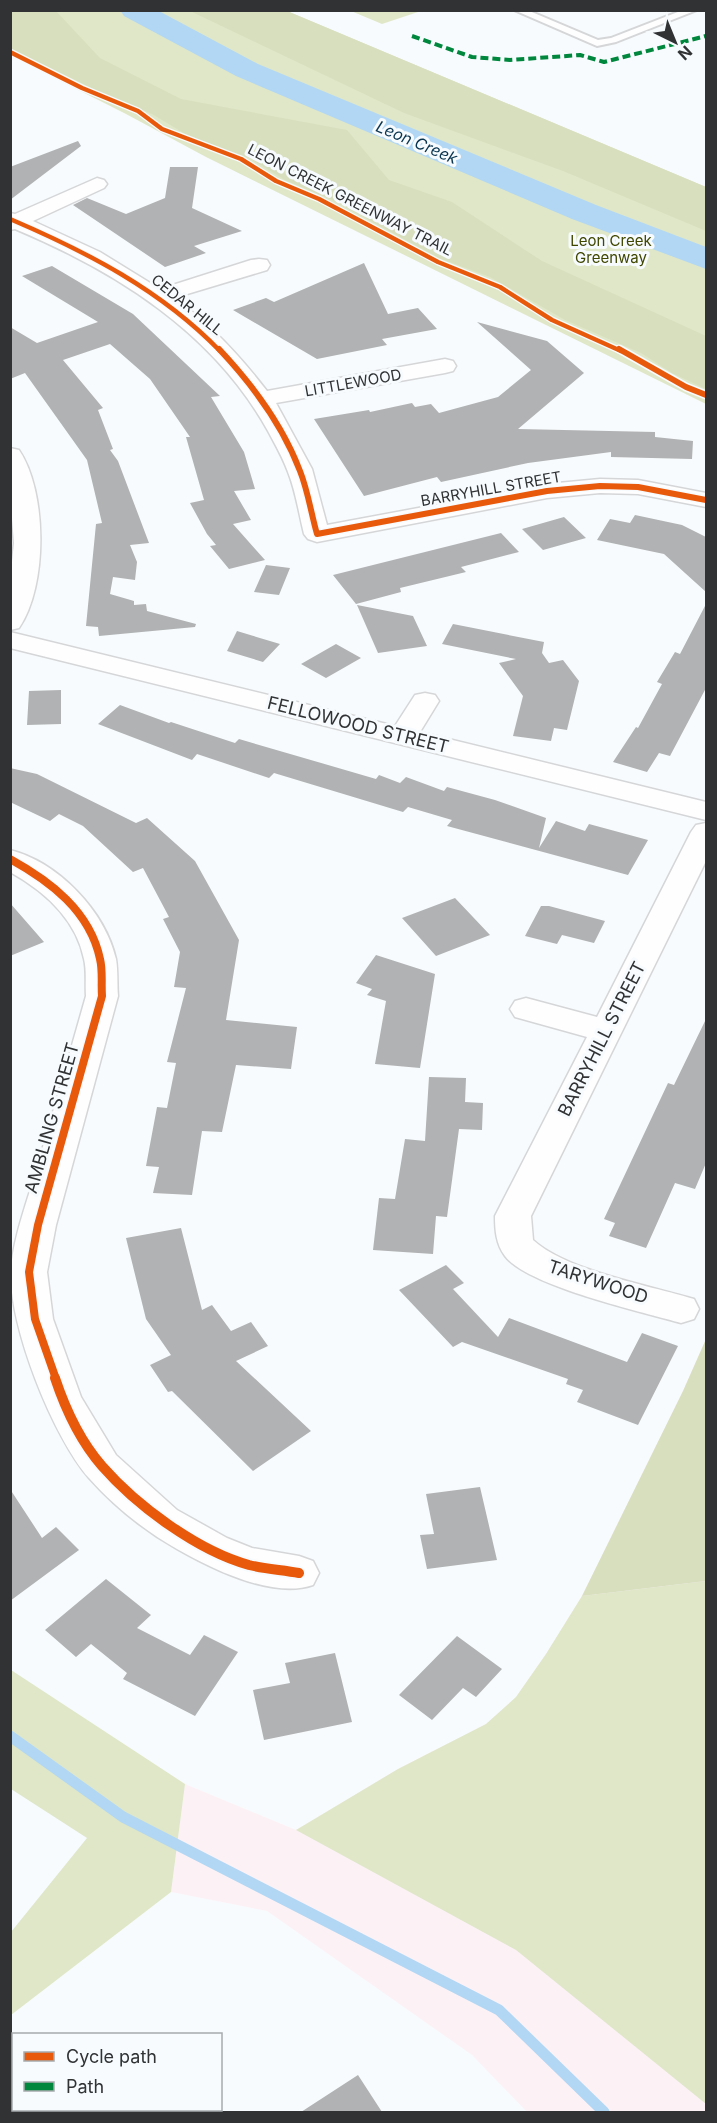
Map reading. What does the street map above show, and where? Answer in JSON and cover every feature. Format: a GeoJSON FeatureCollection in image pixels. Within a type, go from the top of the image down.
{"type":"FeatureCollection","features":[{"type":"Feature","properties":{"kind":"street"},"geometry":{"type":"LineString","coordinates":[[13,222],[97,184]]}},
{"type":"Feature","properties":{"kind":"street","name":"CEDAR HILL"},"geometry":{"type":"LineString","coordinates":[[13,222],[92,255],[156,297],[212,342],[250,383],[278,424],[301,472],[317,534]]}},
{"type":"Feature","properties":{"kind":"street"},"geometry":{"type":"LineString","coordinates":[[156,297],[259,265]]}},
{"type":"Feature","properties":{"kind":"street","name":"LITTLEWOOD"},"geometry":{"type":"LineString","coordinates":[[261,399],[445,366]]}},
{"type":"Feature","properties":{"kind":"street"},"geometry":{"type":"LineString","coordinates":[[10,455],[23,492],[28,532],[25,575],[10,622]]}},
{"type":"Feature","properties":{"kind":"street","name":"BARRYHILL STREET"},"geometry":{"type":"LineString","coordinates":[[317,534],[547,491],[600,486],[638,487],[706,500]]}},
{"type":"Feature","properties":{"kind":"street","name":"FELLOWOOD STREET"},"geometry":{"type":"LineString","coordinates":[[10,640],[706,811]]}},
{"type":"Feature","properties":{"kind":"street"},"geometry":{"type":"LineString","coordinates":[[403,736],[426,701]]}},
{"type":"Feature","properties":{"kind":"street","name":"BARRYHILL STREET"},"geometry":{"type":"LineString","coordinates":[[518,1248],[513,1228],[513,1216],[706,832]]}},
{"type":"Feature","properties":{"kind":"street","name":"AMBLING STREET"},"geometry":{"type":"LineString","coordinates":[[10,859],[31,870],[63,895],[86,925],[100,959],[102,996],[38,1225],[29,1272],[35,1319],[62,1398],[102,1466],[163,1522],[213,1550],[249,1565],[299,1573]]}},
{"type":"Feature","properties":{"kind":"street"},"geometry":{"type":"LineString","coordinates":[[526,1009],[606,1031]]}},
{"type":"Feature","properties":{"kind":"street","name":"TARYWOOD"},"geometry":{"type":"LineString","coordinates":[[518,1248],[528,1258],[549,1268],[681,1309]]}},
{"type":"Feature","properties":{"kind":"lane"},"geometry":{"type":"LineString","coordinates":[[518,10],[597,43],[614,40],[693,10]]}},
{"type":"Feature","properties":{"kind":"shaded area"},"geometry":{"type":"Polygon","coordinates":[[[706,1339],[706,2112],[527,2112],[472,2055],[267,1911],[171,1892],[185,1784],[296,1830],[398,1769],[486,1724],[516,1697],[582,1596],[683,1391],[706,1339]]]}},
{"type":"Feature","properties":{"kind":"green space","name":"Leon Creek Greenway"},"geometry":{"type":"Polygon","coordinates":[[[10,11],[287,11],[706,187],[706,404],[206,157],[11,56],[10,11]]]}},
{"type":"Feature","properties":{"kind":"green space"},"geometry":{"type":"Polygon","coordinates":[[[10,11],[56,11],[100,58],[181,99],[347,130],[389,180],[452,202],[542,261],[706,336],[706,389],[672,373],[641,353],[565,320],[490,277],[439,258],[330,199],[285,180],[249,158],[187,135],[152,114],[102,93],[11,49],[10,11]]]}},
{"type":"Feature","properties":{"kind":"green space"},"geometry":{"type":"Polygon","coordinates":[[[190,11],[287,11],[706,187],[706,231],[563,171],[404,113],[190,11]]]}},
{"type":"Feature","properties":{"kind":"green space"},"geometry":{"type":"Polygon","coordinates":[[[351,11],[421,11],[382,24],[351,11]]]}},
{"type":"Feature","properties":{"kind":"green space"},"geometry":{"type":"Polygon","coordinates":[[[706,1339],[706,1581],[582,1596],[683,1391],[706,1339]]]}},
{"type":"Feature","properties":{"kind":"green space"},"geometry":{"type":"Polygon","coordinates":[[[706,1581],[706,2104],[516,1950],[296,1830],[398,1769],[486,1724],[516,1697],[582,1596],[706,1581]]]}},
{"type":"Feature","properties":{"kind":"green space"},"geometry":{"type":"Polygon","coordinates":[[[11,1670],[185,1784],[171,1892],[11,2015],[11,1932],[87,1838],[11,1789],[11,1670]]]}},
{"type":"Feature","properties":{"kind":"building"},"geometry":{"type":"Polygon","coordinates":[[[78,141],[81,146],[10,200],[10,167],[78,141]]]}},
{"type":"Feature","properties":{"kind":"building"},"geometry":{"type":"Polygon","coordinates":[[[170,167],[198,167],[192,208],[242,231],[194,246],[206,253],[165,267],[73,205],[87,198],[126,214],[165,198],[170,167]]]}},
{"type":"Feature","properties":{"kind":"building"},"geometry":{"type":"Polygon","coordinates":[[[364,263],[388,314],[418,308],[437,329],[382,339],[387,345],[317,359],[233,310],[266,298],[274,302],[364,263]]]}},
{"type":"Feature","properties":{"kind":"building"},"geometry":{"type":"Polygon","coordinates":[[[52,266],[133,314],[220,396],[211,397],[244,452],[255,489],[234,491],[251,520],[233,524],[265,560],[229,569],[210,546],[216,545],[207,534],[190,503],[204,500],[186,437],[190,437],[150,379],[110,344],[63,360],[103,408],[98,410],[113,449],[110,450],[118,461],[149,543],[130,545],[137,562],[135,580],[113,577],[110,594],[134,601],[134,605],[146,604],[147,611],[196,624],[195,627],[99,636],[98,627],[86,626],[96,524],[102,523],[87,460],[25,373],[10,379],[10,327],[37,343],[98,322],[22,276],[52,266]]]}},
{"type":"Feature","properties":{"kind":"building"},"geometry":{"type":"Polygon","coordinates":[[[477,322],[547,341],[584,373],[518,429],[655,432],[655,437],[693,441],[692,459],[611,457],[611,452],[528,463],[441,482],[437,477],[364,496],[314,419],[369,410],[370,412],[412,403],[415,407],[431,404],[439,413],[498,397],[531,370],[477,322]]]}},
{"type":"Feature","properties":{"kind":"building"},"geometry":{"type":"Polygon","coordinates":[[[635,515],[682,525],[706,537],[706,592],[664,554],[597,540],[610,519],[630,523],[635,515]]]}},
{"type":"Feature","properties":{"kind":"building"},"geometry":{"type":"Polygon","coordinates":[[[564,517],[586,538],[543,550],[522,529],[564,517]]]}},
{"type":"Feature","properties":{"kind":"building"},"geometry":{"type":"Polygon","coordinates":[[[501,533],[519,552],[461,567],[466,572],[400,588],[401,592],[356,604],[333,575],[501,533]]]}},
{"type":"Feature","properties":{"kind":"building"},"geometry":{"type":"Polygon","coordinates":[[[266,565],[290,568],[279,595],[254,592],[266,565]]]}},
{"type":"Feature","properties":{"kind":"building"},"geometry":{"type":"Polygon","coordinates":[[[706,604],[706,688],[670,756],[659,753],[647,772],[613,762],[636,727],[638,728],[662,684],[657,682],[675,652],[680,654],[706,604]]]}},
{"type":"Feature","properties":{"kind":"building"},"geometry":{"type":"Polygon","coordinates":[[[357,605],[413,616],[427,646],[378,653],[357,605]]]}},
{"type":"Feature","properties":{"kind":"building"},"geometry":{"type":"Polygon","coordinates":[[[453,624],[544,642],[542,653],[549,663],[563,660],[579,681],[567,730],[554,728],[551,741],[513,736],[523,696],[499,663],[516,659],[442,644],[453,624]]]}},
{"type":"Feature","properties":{"kind":"building"},"geometry":{"type":"Polygon","coordinates":[[[237,631],[280,644],[263,662],[227,651],[237,631]]]}},
{"type":"Feature","properties":{"kind":"building"},"geometry":{"type":"Polygon","coordinates":[[[336,644],[361,658],[326,678],[301,664],[336,644]]]}},
{"type":"Feature","properties":{"kind":"building"},"geometry":{"type":"Polygon","coordinates":[[[61,690],[61,724],[27,725],[29,691],[61,690]]]}},
{"type":"Feature","properties":{"kind":"building"},"geometry":{"type":"Polygon","coordinates":[[[120,705],[235,743],[239,739],[376,779],[379,775],[400,783],[406,777],[444,791],[447,787],[495,800],[546,818],[539,848],[556,821],[585,831],[589,824],[648,840],[628,875],[447,826],[452,820],[408,807],[403,812],[274,773],[269,778],[197,754],[192,760],[98,724],[120,705]]]}},
{"type":"Feature","properties":{"kind":"building"},"geometry":{"type":"Polygon","coordinates":[[[10,768],[37,774],[136,823],[147,818],[195,861],[239,940],[226,1020],[297,1027],[291,1069],[236,1065],[222,1132],[202,1131],[192,1195],[153,1193],[159,1167],[146,1166],[157,1107],[167,1108],[176,1063],[167,1062],[186,988],[174,987],[180,952],[163,919],[169,917],[143,868],[133,872],[83,826],[59,814],[50,821],[10,802],[10,768]]]}},
{"type":"Feature","properties":{"kind":"building"},"geometry":{"type":"Polygon","coordinates":[[[455,898],[490,935],[436,956],[402,918],[455,898]]]}},
{"type":"Feature","properties":{"kind":"building"},"geometry":{"type":"Polygon","coordinates":[[[10,903],[44,942],[10,956],[10,903]]]}},
{"type":"Feature","properties":{"kind":"building"},"geometry":{"type":"Polygon","coordinates":[[[541,906],[549,906],[605,921],[594,943],[562,935],[557,944],[525,936],[541,906]]]}},
{"type":"Feature","properties":{"kind":"building"},"geometry":{"type":"Polygon","coordinates":[[[376,955],[435,974],[420,1068],[375,1064],[386,1001],[367,995],[372,989],[356,983],[376,955]]]}},
{"type":"Feature","properties":{"kind":"building"},"geometry":{"type":"Polygon","coordinates":[[[706,1019],[706,1163],[695,1189],[675,1183],[646,1248],[609,1236],[615,1223],[604,1219],[668,1083],[674,1085],[706,1019]]]}},
{"type":"Feature","properties":{"kind":"building"},"geometry":{"type":"Polygon","coordinates":[[[429,1077],[466,1078],[465,1102],[483,1103],[482,1130],[459,1129],[447,1217],[436,1216],[433,1254],[373,1250],[379,1198],[395,1199],[405,1139],[425,1141],[429,1077]]]}},
{"type":"Feature","properties":{"kind":"building"},"geometry":{"type":"Polygon","coordinates":[[[181,1228],[202,1310],[212,1305],[231,1331],[251,1322],[268,1346],[236,1361],[311,1431],[253,1471],[172,1391],[168,1392],[150,1365],[171,1355],[146,1319],[126,1238],[181,1228]]]}},
{"type":"Feature","properties":{"kind":"building"},"geometry":{"type":"Polygon","coordinates":[[[446,1265],[464,1283],[453,1289],[498,1337],[509,1318],[627,1362],[642,1333],[678,1346],[638,1425],[577,1402],[583,1390],[566,1384],[568,1379],[462,1342],[453,1347],[399,1290],[446,1265]]]}},
{"type":"Feature","properties":{"kind":"building"},"geometry":{"type":"Polygon","coordinates":[[[480,1487],[497,1560],[427,1569],[420,1535],[434,1534],[426,1494],[480,1487]]]}},
{"type":"Feature","properties":{"kind":"building"},"geometry":{"type":"Polygon","coordinates":[[[10,1489],[42,1538],[56,1527],[79,1550],[10,1601],[10,1489]]]}},
{"type":"Feature","properties":{"kind":"building"},"geometry":{"type":"Polygon","coordinates":[[[106,1579],[151,1615],[137,1628],[190,1655],[204,1635],[238,1652],[195,1716],[123,1679],[127,1673],[91,1644],[76,1657],[45,1630],[106,1579]]]}},
{"type":"Feature","properties":{"kind":"building"},"geometry":{"type":"Polygon","coordinates":[[[457,1636],[502,1669],[476,1697],[463,1688],[432,1720],[399,1695],[457,1636]]]}},
{"type":"Feature","properties":{"kind":"building"},"geometry":{"type":"Polygon","coordinates":[[[335,1653],[352,1722],[264,1740],[253,1690],[290,1683],[285,1663],[335,1653]]]}},
{"type":"Feature","properties":{"kind":"building"},"geometry":{"type":"Polygon","coordinates":[[[358,2075],[382,2112],[301,2112],[358,2075]]]}},
{"type":"Feature","properties":{"kind":"waterway","name":"Leon Creek"},"geometry":{"type":"LineString","coordinates":[[134,10],[247,70],[584,212],[706,259]]}},
{"type":"Feature","properties":{"kind":"waterway"},"geometry":{"type":"LineString","coordinates":[[10,1736],[123,1817],[499,2010],[604,2112]]}},
{"type":"Feature","properties":{"kind":"marked path"},"geometry":{"type":"LineString","coordinates":[[412,36],[472,57],[510,60],[580,55],[604,62],[706,36]]}},
{"type":"Feature","properties":{"kind":"cycle path","name":"LEON CREEK GREENWAY TRAIL"},"geometry":{"type":"LineString","coordinates":[[10,52],[82,88],[138,111],[162,129],[241,159],[276,181],[319,199],[438,262],[500,287],[552,320],[613,346],[686,387],[706,395]]}},
{"type":"Feature","properties":{"kind":"cycle path"},"geometry":{"type":"LineString","coordinates":[[10,219],[93,257],[132,280],[170,306],[205,335],[237,368],[264,404],[287,444],[301,473],[317,534],[547,491],[600,486],[638,487],[706,500]]}},
{"type":"Feature","properties":{"kind":"cycle path"},"geometry":{"type":"LineString","coordinates":[[10,859],[40,877],[67,899],[88,927],[101,964],[102,996],[38,1225],[29,1272],[35,1319],[62,1398],[102,1466],[163,1522],[213,1550],[249,1565],[299,1573]]}}]}
